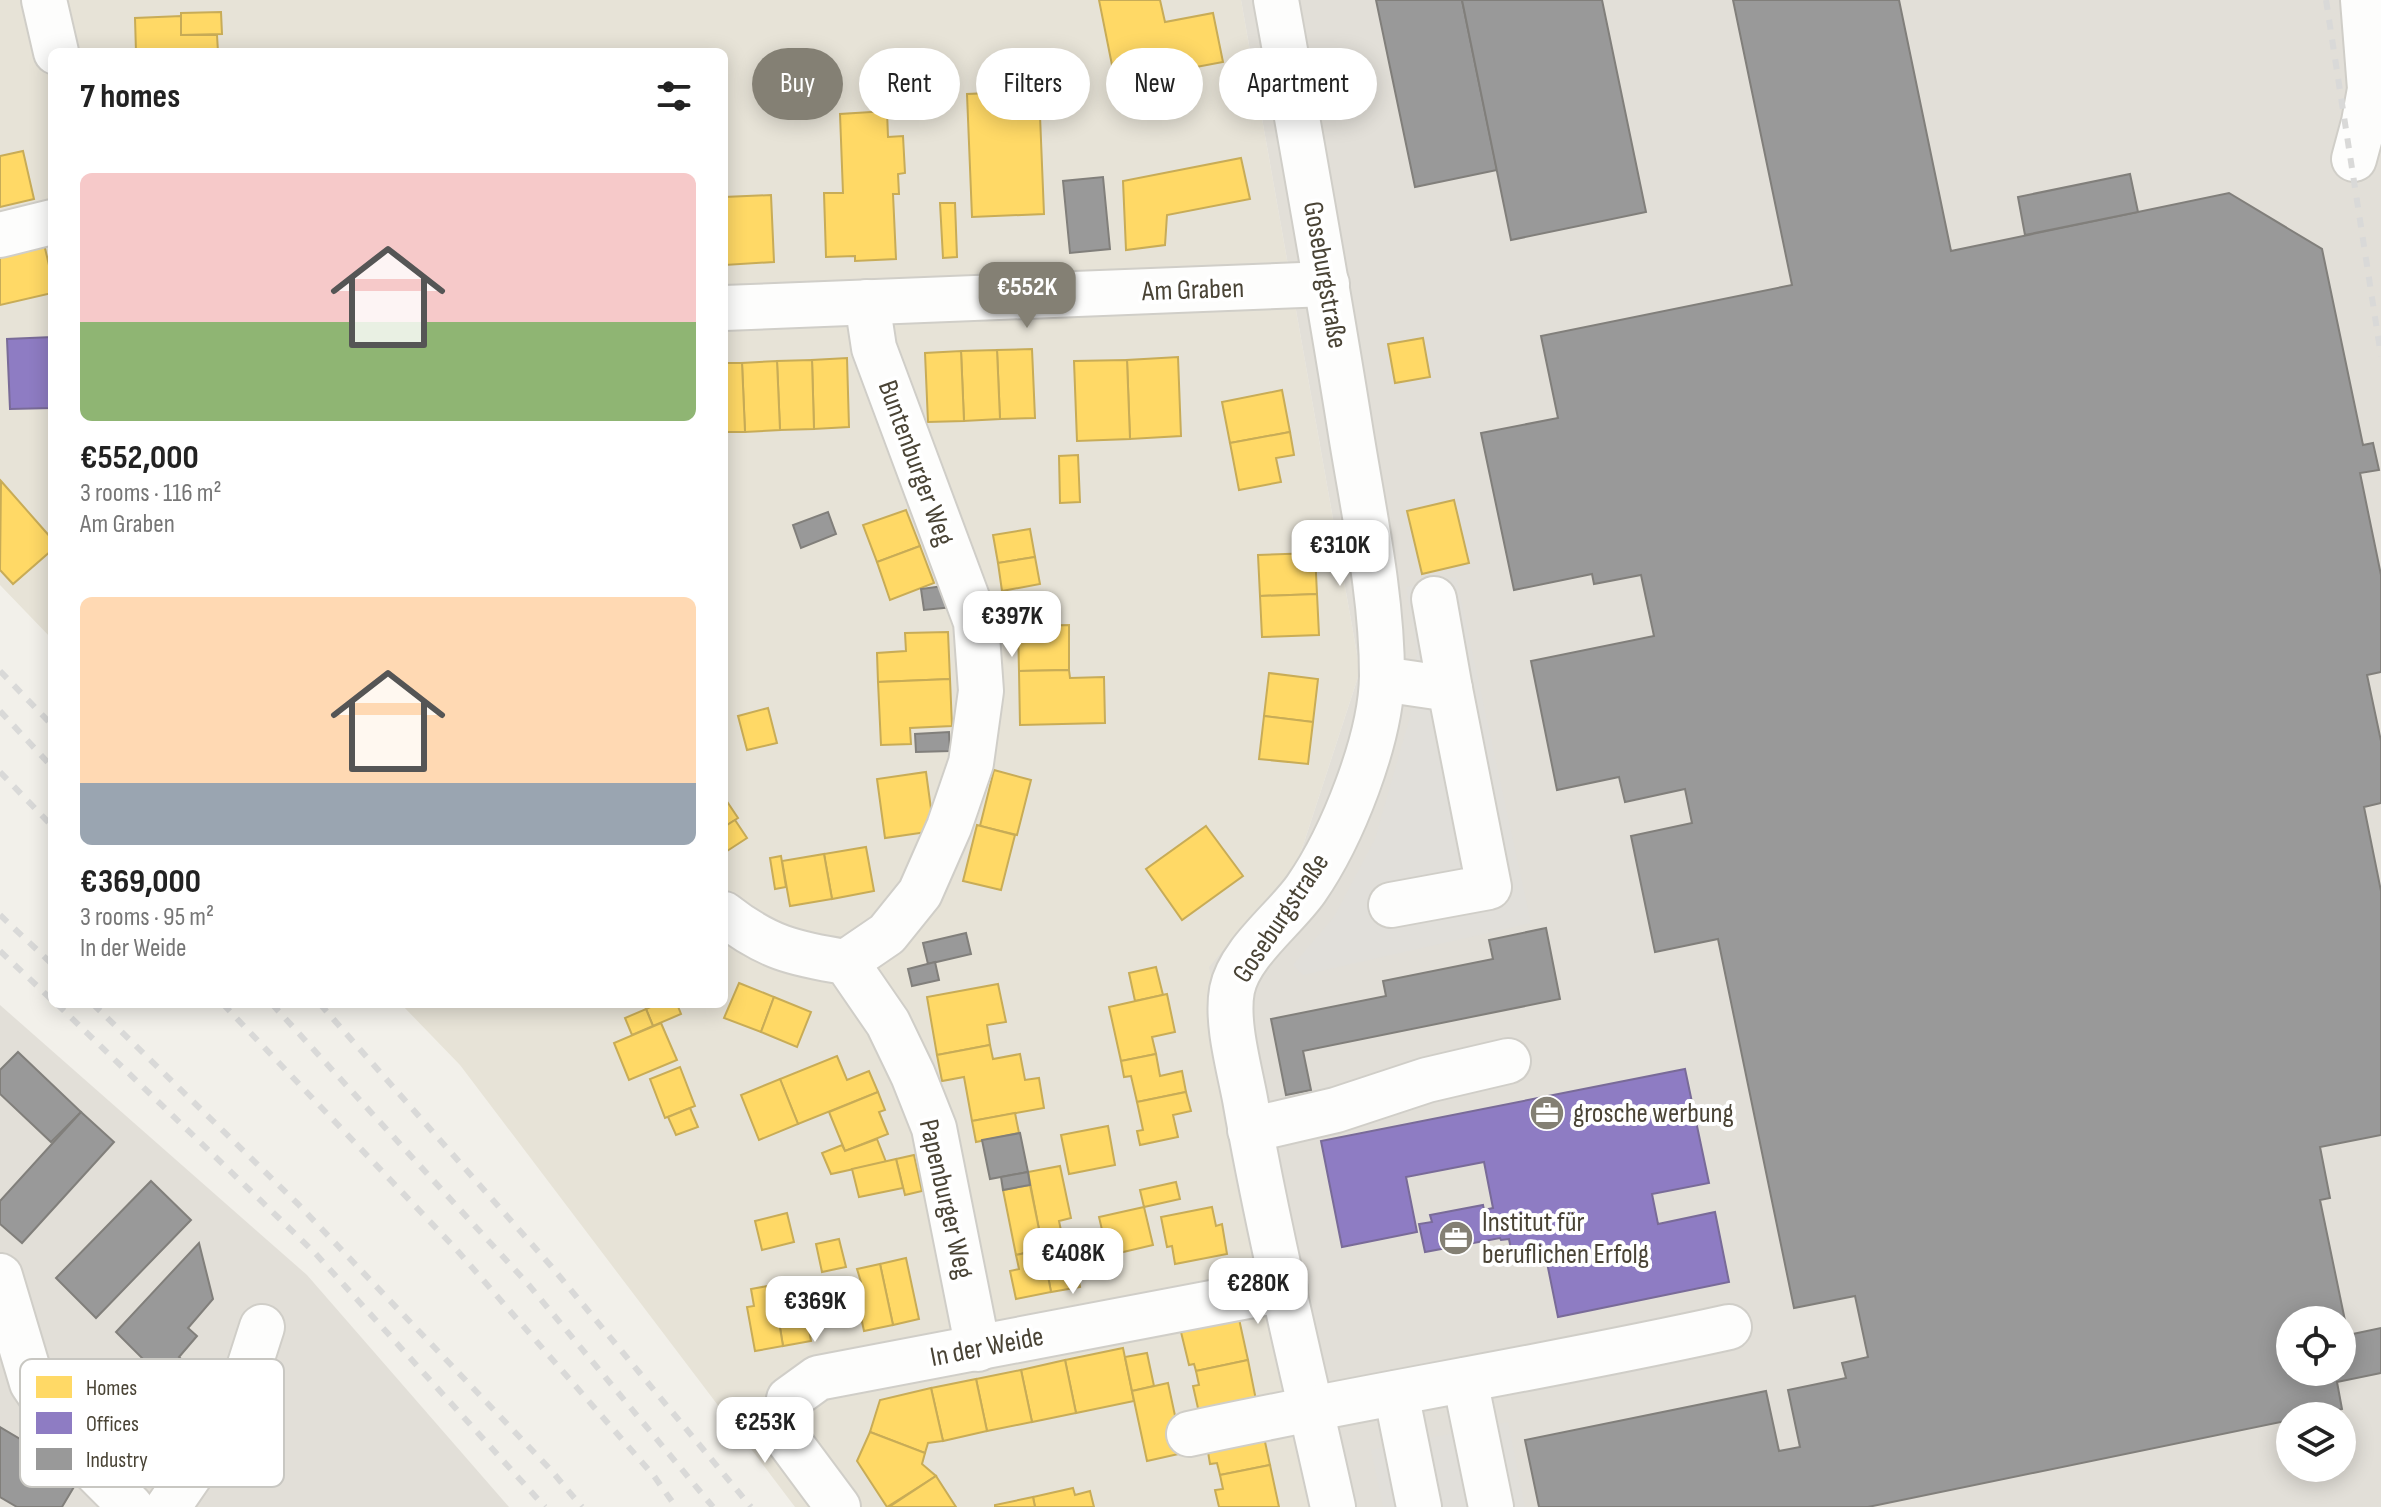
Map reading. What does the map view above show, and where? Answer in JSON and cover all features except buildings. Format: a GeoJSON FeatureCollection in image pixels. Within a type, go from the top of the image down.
{"type":"FeatureCollection","features":[{"type":"Feature","properties":{"kind":"street"},"geometry":{"type":"LineString","coordinates":[[44,0],[55,48]]}},
{"type":"Feature","properties":{"kind":"street","name":"Goseburgstraße"},"geometry":{"type":"LineString","coordinates":[[1276,0],[1372,561],[1382,679],[1361,781],[1335,839],[1306,888],[1248,956],[1232,989],[1232,1029],[1250,1130],[1333,1507]]}},
{"type":"Feature","properties":{"kind":"street"},"geometry":{"type":"LineString","coordinates":[[2354,159],[2370,89],[2363,0]]}},
{"type":"Feature","properties":{"kind":"street"},"geometry":{"type":"LineString","coordinates":[[0,235],[48,223]]}},
{"type":"Feature","properties":{"kind":"street","name":"Am Graben"},"geometry":{"type":"LineString","coordinates":[[728,308],[1327,284]]}},
{"type":"Feature","properties":{"kind":"street","name":"Buntenburger Weg"},"geometry":{"type":"LineString","coordinates":[[846,962],[887,934],[920,893],[949,827],[971,763],[981,691],[976,622],[874,348],[867,302]]}},
{"type":"Feature","properties":{"kind":"street"},"geometry":{"type":"LineString","coordinates":[[1391,905],[1489,887],[1434,599]]}},
{"type":"Feature","properties":{"kind":"street"},"geometry":{"type":"LineString","coordinates":[[1382,679],[1450,689]]}},
{"type":"Feature","properties":{"kind":"street"},"geometry":{"type":"LineString","coordinates":[[728,917],[747,932],[798,955],[846,962]]}},
{"type":"Feature","properties":{"kind":"street","name":"Papenburger Weg"},"geometry":{"type":"LineString","coordinates":[[846,962],[888,1023],[934,1128],[978,1349]]}},
{"type":"Feature","properties":{"kind":"street"},"geometry":{"type":"LineString","coordinates":[[1250,1130],[1336,1110],[1427,1080],[1508,1061]]}},
{"type":"Feature","properties":{"kind":"street"},"geometry":{"type":"LineString","coordinates":[[0,1276],[25,1359]]}},
{"type":"Feature","properties":{"kind":"street","name":"In der Weide"},"geometry":{"type":"LineString","coordinates":[[838,1507],[783,1433],[789,1399],[818,1378],[1285,1289]]}},
{"type":"Feature","properties":{"kind":"street"},"geometry":{"type":"LineString","coordinates":[[252,1359],[262,1327]]}},
{"type":"Feature","properties":{"kind":"street"},"geometry":{"type":"LineString","coordinates":[[1189,1434],[1522,1367],[1613,1353],[1729,1327]]}},
{"type":"Feature","properties":{"kind":"street"},"geometry":{"type":"LineString","coordinates":[[1465,1380],[1491,1507]]}},
{"type":"Feature","properties":{"kind":"street"},"geometry":{"type":"LineString","coordinates":[[1396,1393],[1419,1507]]}},
{"type":"Feature","properties":{"kind":"street"},"geometry":{"type":"LineString","coordinates":[[111,1487],[131,1507]]}},
{"type":"Feature","properties":{"kind":"street"},"geometry":{"type":"LineString","coordinates":[[168,1507],[182,1487]]}},
{"type":"Feature","properties":{"kind":"shaded area"},"geometry":{"type":"Polygon","coordinates":[[[0,0],[1241,0],[1250,48],[1219,48],[1219,120],[1262,120],[1360,671],[1297,864],[1323,1507],[795,1507],[460,1065],[405,1008],[728,1008],[728,48],[48,48],[48,635],[0,585],[0,0]]]}},
{"type":"Feature","properties":{"kind":"shaded area"},"geometry":{"type":"Polygon","coordinates":[[[1241,0],[2381,0],[2381,1507],[1323,1507],[1209,967],[1297,864],[1360,671],[1262,120],[1377,120],[1377,48],[1250,48],[1241,0]]]}},
{"type":"Feature","properties":{"kind":"shaded area"},"geometry":{"type":"Polygon","coordinates":[[[1456,577],[1531,923],[1303,975],[1293,965],[1334,917],[1375,839],[1410,717],[1417,652],[1406,587],[1456,577]]]}},
{"type":"Feature","properties":{"kind":"shaded area"},"geometry":{"type":"Polygon","coordinates":[[[0,1005],[307,1275],[509,1507],[0,1507],[0,1005]]]}},
{"type":"Feature","properties":{"kind":"shaded area"},"geometry":{"type":"Polygon","coordinates":[[[1508,1422],[1525,1507],[1383,1507],[1371,1450],[1508,1422]]]}},
{"type":"Feature","properties":{"kind":"railway"},"geometry":{"type":"LineString","coordinates":[[2326,0],[2381,356]]}},
{"type":"Feature","properties":{"kind":"railway"},"geometry":{"type":"LineString","coordinates":[[0,671],[48,721]]}},
{"type":"Feature","properties":{"kind":"railway"},"geometry":{"type":"LineString","coordinates":[[0,711],[48,763]]}},
{"type":"Feature","properties":{"kind":"railway"},"geometry":{"type":"LineString","coordinates":[[0,772],[48,822]]}},
{"type":"Feature","properties":{"kind":"railway"},"geometry":{"type":"LineString","coordinates":[[0,915],[48,960]]}},
{"type":"Feature","properties":{"kind":"railway"},"geometry":{"type":"LineString","coordinates":[[0,951],[48,996]]}},
{"type":"Feature","properties":{"kind":"railway"},"geometry":{"type":"LineString","coordinates":[[61,1008],[315,1253],[545,1507]]}},
{"type":"Feature","properties":{"kind":"railway"},"geometry":{"type":"LineString","coordinates":[[97,1008],[298,1204],[550,1469],[582,1507]]}},
{"type":"Feature","properties":{"kind":"railway"},"geometry":{"type":"LineString","coordinates":[[227,1008],[456,1249],[654,1476],[676,1507]]}},
{"type":"Feature","properties":{"kind":"railway"},"geometry":{"type":"LineString","coordinates":[[276,1008],[528,1284],[713,1507]]}},
{"type":"Feature","properties":{"kind":"railway"},"geometry":{"type":"LineString","coordinates":[[324,1008],[551,1266],[751,1507]]}},
{"type":"Feature","properties":{"kind":"place","name":"grosche werbung"},"geometry":{"type":"Point","coordinates":[1547,1113]}},
{"type":"Feature","properties":{"kind":"place","name":"Institut für beruflichen Erfolg"},"geometry":{"type":"Point","coordinates":[1456,1238]}}]}
